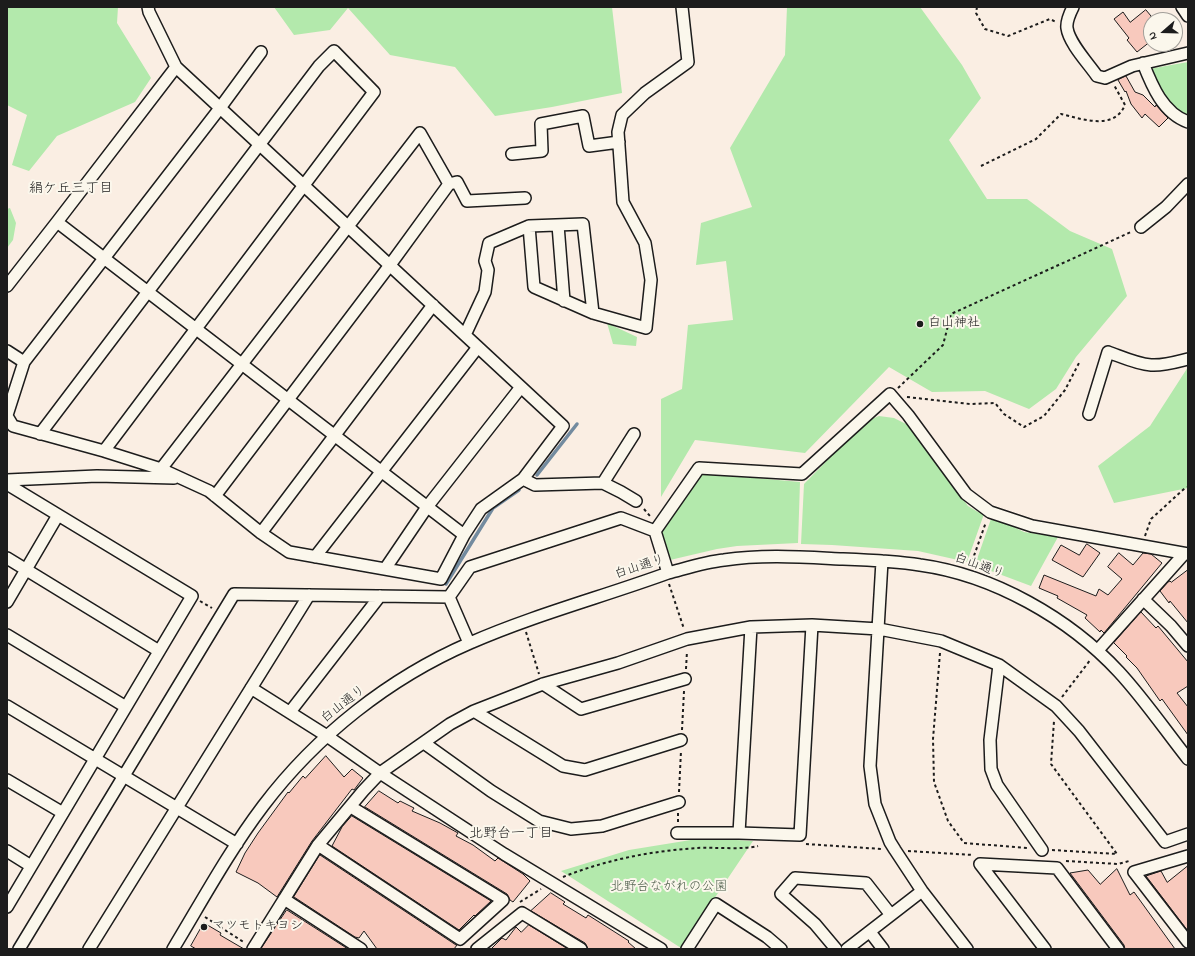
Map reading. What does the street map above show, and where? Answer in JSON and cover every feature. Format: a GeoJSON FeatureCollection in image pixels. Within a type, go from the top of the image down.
{"type":"FeatureCollection","features":[{"type":"Feature","properties":{"kind":"street"},"geometry":{"type":"LineString","coordinates":[[148,7],[148,12],[176,67],[220,108],[260,144],[466,335],[563,426],[523,479],[481,509],[464,535],[441,579],[289,552],[261,533],[209,491],[161,469],[104,451],[13,426],[7,415],[24,362],[220,108],[261,52]]}},
{"type":"Feature","properties":{"kind":"street"},"geometry":{"type":"LineString","coordinates":[[529,226],[534,287],[593,313],[646,328],[651,280],[645,243],[623,202],[618,132],[622,115],[645,93],[688,62],[682,7]]}},
{"type":"Feature","properties":{"kind":"street"},"geometry":{"type":"LineString","coordinates":[[1073,7],[1069,14],[1066,27],[1070,38],[1097,76],[1105,78],[1132,66],[1188,53]]}},
{"type":"Feature","properties":{"kind":"street"},"geometry":{"type":"LineString","coordinates":[[1182,7],[1188,16]]}},
{"type":"Feature","properties":{"kind":"street"},"geometry":{"type":"LineString","coordinates":[[40,434],[319,66],[334,51],[374,92],[104,451]]}},
{"type":"Feature","properties":{"kind":"street"},"geometry":{"type":"LineString","coordinates":[[1143,63],[1151,84],[1162,102],[1179,118],[1188,122]]}},
{"type":"Feature","properties":{"kind":"street"},"geometry":{"type":"LineString","coordinates":[[7,286],[176,67]]}},
{"type":"Feature","properties":{"kind":"street"},"geometry":{"type":"LineString","coordinates":[[512,154],[542,151],[541,124],[583,116],[589,146],[619,142]]}},
{"type":"Feature","properties":{"kind":"street"},"geometry":{"type":"LineString","coordinates":[[161,469],[420,133],[449,184]]}},
{"type":"Feature","properties":{"kind":"street"},"geometry":{"type":"LineString","coordinates":[[215,496],[390,265],[449,184],[457,182],[467,201],[525,198]]}},
{"type":"Feature","properties":{"kind":"street"},"geometry":{"type":"LineString","coordinates":[[1141,227],[1166,207],[1188,184]]}},
{"type":"Feature","properties":{"kind":"street"},"geometry":{"type":"LineString","coordinates":[[57,222],[464,535]]}},
{"type":"Feature","properties":{"kind":"street"},"geometry":{"type":"LineString","coordinates":[[466,335],[485,292],[488,270],[485,261],[489,243],[529,226],[583,224],[593,313]]}},
{"type":"Feature","properties":{"kind":"street"},"geometry":{"type":"LineString","coordinates":[[558,225],[564,300]]}},
{"type":"Feature","properties":{"kind":"street"},"geometry":{"type":"LineString","coordinates":[[261,533],[433,305]]}},
{"type":"Feature","properties":{"kind":"street"},"geometry":{"type":"LineString","coordinates":[[316,557],[478,347]]}},
{"type":"Feature","properties":{"kind":"street"},"geometry":{"type":"LineString","coordinates":[[7,351],[24,362]]}},
{"type":"Feature","properties":{"kind":"street"},"geometry":{"type":"LineString","coordinates":[[1089,414],[1108,352],[1150,365],[1172,363],[1188,359]]}},
{"type":"Feature","properties":{"kind":"street"},"geometry":{"type":"LineString","coordinates":[[385,569],[427,507],[521,387]]}},
{"type":"Feature","properties":{"kind":"street"},"geometry":{"type":"LineString","coordinates":[[655,531],[698,468],[802,474],[893,397],[966,494],[990,512],[1032,526],[1186,554]]}},
{"type":"Feature","properties":{"kind":"street"},"geometry":{"type":"LineString","coordinates":[[602,483],[634,434]]}},
{"type":"Feature","properties":{"kind":"street"},"geometry":{"type":"LineString","coordinates":[[7,480],[97,476],[179,478]]}},
{"type":"Feature","properties":{"kind":"street"},"geometry":{"type":"LineString","coordinates":[[523,479],[535,485],[602,483],[636,501]]}},
{"type":"Feature","properties":{"kind":"street"},"geometry":{"type":"LineString","coordinates":[[7,484],[192,596],[7,907]]}},
{"type":"Feature","properties":{"kind":"street"},"geometry":{"type":"LineString","coordinates":[[7,602],[58,515]]}},
{"type":"Feature","properties":{"kind":"street"},"geometry":{"type":"LineString","coordinates":[[449,597],[470,567],[621,518],[655,531]]}},
{"type":"Feature","properties":{"kind":"street"},"geometry":{"type":"LineString","coordinates":[[655,531],[667,573]]}},
{"type":"Feature","properties":{"kind":"street"},"geometry":{"type":"LineString","coordinates":[[1098,650],[1186,554]]}},
{"type":"Feature","properties":{"kind":"street","name":"白山通り"},"geometry":{"type":"LineString","coordinates":[[173,949],[237,844],[286,778],[327,736],[366,704],[391,686],[443,655],[523,621],[667,573],[724,560],[764,557],[882,561],[920,564],[967,575],[1022,599],[1046,612],[1070,628],[1098,650],[1136,692],[1188,759]]}},
{"type":"Feature","properties":{"kind":"street"},"geometry":{"type":"LineString","coordinates":[[7,558],[159,651]]}},
{"type":"Feature","properties":{"kind":"street"},"geometry":{"type":"LineString","coordinates":[[882,561],[870,766],[875,804],[894,850],[922,891],[967,949]]}},
{"type":"Feature","properties":{"kind":"street"},"geometry":{"type":"LineString","coordinates":[[19,949],[234,594],[449,597]]}},
{"type":"Feature","properties":{"kind":"street"},"geometry":{"type":"LineString","coordinates":[[89,949],[309,595]]}},
{"type":"Feature","properties":{"kind":"street"},"geometry":{"type":"LineString","coordinates":[[290,712],[380,596]]}},
{"type":"Feature","properties":{"kind":"street"},"geometry":{"type":"LineString","coordinates":[[449,597],[469,643]]}},
{"type":"Feature","properties":{"kind":"street"},"geometry":{"type":"LineString","coordinates":[[1143,600],[1171,626],[1188,646]]}},
{"type":"Feature","properties":{"kind":"street"},"geometry":{"type":"LineString","coordinates":[[677,834],[739,832],[800,835],[812,625]]}},
{"type":"Feature","properties":{"kind":"street"},"geometry":{"type":"LineString","coordinates":[[255,948],[318,845],[380,773],[450,724],[474,711],[543,684],[618,663],[687,639],[751,627],[812,625],[879,629],[941,641],[999,664],[1056,706],[1092,747],[1165,842],[1188,834]]}},
{"type":"Feature","properties":{"kind":"street"},"geometry":{"type":"LineString","coordinates":[[739,832],[751,627]]}},
{"type":"Feature","properties":{"kind":"street"},"geometry":{"type":"LineString","coordinates":[[7,635],[126,708]]}},
{"type":"Feature","properties":{"kind":"street"},"geometry":{"type":"LineString","coordinates":[[999,664],[990,740],[991,769],[998,786],[1042,850]]}},
{"type":"Feature","properties":{"kind":"street"},"geometry":{"type":"LineString","coordinates":[[543,684],[581,709],[685,679]]}},
{"type":"Feature","properties":{"kind":"street"},"geometry":{"type":"LineString","coordinates":[[251,688],[327,736],[380,773],[504,854],[552,882],[657,948]]}},
{"type":"Feature","properties":{"kind":"street"},"geometry":{"type":"LineString","coordinates":[[7,706],[237,844]]}},
{"type":"Feature","properties":{"kind":"street"},"geometry":{"type":"LineString","coordinates":[[474,711],[563,766],[585,770],[681,740]]}},
{"type":"Feature","properties":{"kind":"street"},"geometry":{"type":"LineString","coordinates":[[424,743],[491,791],[539,821],[571,829],[602,826],[679,802]]}},
{"type":"Feature","properties":{"kind":"street"},"geometry":{"type":"LineString","coordinates":[[7,780],[63,813]]}},
{"type":"Feature","properties":{"kind":"street"},"geometry":{"type":"LineString","coordinates":[[318,845],[460,939],[503,900],[351,807]]}},
{"type":"Feature","properties":{"kind":"street"},"geometry":{"type":"LineString","coordinates":[[7,852],[31,866]]}},
{"type":"Feature","properties":{"kind":"street"},"geometry":{"type":"LineString","coordinates":[[1188,856],[1134,872],[1188,942]]}},
{"type":"Feature","properties":{"kind":"street"},"geometry":{"type":"LineString","coordinates":[[1045,949],[980,864],[1057,868],[1118,949]]}},
{"type":"Feature","properties":{"kind":"street"},"geometry":{"type":"LineString","coordinates":[[836,949],[816,924],[782,894],[795,878],[866,883],[891,915]]}},
{"type":"Feature","properties":{"kind":"street"},"geometry":{"type":"LineString","coordinates":[[847,949],[922,891]]}},
{"type":"Feature","properties":{"kind":"street"},"geometry":{"type":"LineString","coordinates":[[284,899],[361,949]]}},
{"type":"Feature","properties":{"kind":"street"},"geometry":{"type":"LineString","coordinates":[[687,949],[716,904],[767,937],[781,949]]}},
{"type":"Feature","properties":{"kind":"street"},"geometry":{"type":"LineString","coordinates":[[477,949],[522,913],[581,949]]}},
{"type":"Feature","properties":{"kind":"street"},"geometry":{"type":"LineString","coordinates":[[870,932],[883,949]]}},
{"type":"Feature","properties":{"kind":"path"},"geometry":{"type":"LineString","coordinates":[[977,7],[976,13],[985,29],[1008,36],[1050,19],[1066,27]]}},
{"type":"Feature","properties":{"kind":"path"},"geometry":{"type":"LineString","coordinates":[[981,166],[1036,139],[1061,114],[1100,121],[1113,119],[1122,113],[1125,105],[1108,76]]}},
{"type":"Feature","properties":{"kind":"path"},"geometry":{"type":"LineString","coordinates":[[893,397],[943,345],[951,314],[1141,227]]}},
{"type":"Feature","properties":{"kind":"path"},"geometry":{"type":"LineString","coordinates":[[893,397],[903,396],[970,404],[995,403],[1004,414],[1024,427],[1044,416],[1065,390],[1079,363]]}},
{"type":"Feature","properties":{"kind":"path"},"geometry":{"type":"LineString","coordinates":[[1141,546],[1151,519],[1185,488],[1188,487]]}},
{"type":"Feature","properties":{"kind":"path"},"geometry":{"type":"LineString","coordinates":[[967,575],[990,512]]}},
{"type":"Feature","properties":{"kind":"path"},"geometry":{"type":"LineString","coordinates":[[667,573],[687,639],[677,834]]}},
{"type":"Feature","properties":{"kind":"path"},"geometry":{"type":"LineString","coordinates":[[192,596],[222,614]]}},
{"type":"Feature","properties":{"kind":"path"},"geometry":{"type":"LineString","coordinates":[[523,621],[543,684]]}},
{"type":"Feature","properties":{"kind":"path"},"geometry":{"type":"LineString","coordinates":[[941,641],[933,739],[934,782],[948,821],[964,843],[1042,850],[1118,854],[1051,764],[1056,706],[1098,650]]}},
{"type":"Feature","properties":{"kind":"path"},"geometry":{"type":"LineString","coordinates":[[519,902],[552,882],[598,864],[658,852],[699,848],[755,847],[762,844]]}},
{"type":"Feature","properties":{"kind":"path"},"geometry":{"type":"LineString","coordinates":[[800,844],[974,855]]}},
{"type":"Feature","properties":{"kind":"path"},"geometry":{"type":"LineString","coordinates":[[1062,861],[1118,864],[1132,861]]}},
{"type":"Feature","properties":{"kind":"path"},"geometry":{"type":"LineString","coordinates":[[204,916],[255,948]]}},
{"type":"Feature","properties":{"kind":"green space"},"geometry":{"type":"Polygon","coordinates":[[[7,7],[118,7],[117,23],[151,78],[135,102],[57,136],[29,171],[12,165],[27,115],[7,105],[7,7]]]}},
{"type":"Feature","properties":{"kind":"green space"},"geometry":{"type":"Polygon","coordinates":[[[274,7],[612,7],[622,93],[552,107],[495,116],[455,67],[390,55],[348,8],[330,30],[294,35],[274,7]]]}},
{"type":"Feature","properties":{"kind":"green space"},"geometry":{"type":"Polygon","coordinates":[[[787,7],[920,7],[962,65],[981,98],[949,140],[987,199],[1027,199],[1070,231],[1112,249],[1127,296],[1076,357],[1056,389],[1029,409],[985,391],[932,392],[889,367],[805,453],[695,440],[661,497],[661,399],[682,389],[688,325],[733,320],[726,261],[696,265],[701,223],[752,207],[730,148],[785,55],[787,7]]]}},
{"type":"Feature","properties":{"kind":"green space"},"geometry":{"type":"Polygon","coordinates":[[[1188,62],[1188,118],[1169,104],[1149,69],[1188,62]]]}},
{"type":"Feature","properties":{"kind":"green space"},"geometry":{"type":"Polygon","coordinates":[[[10,208],[16,223],[13,240],[7,248],[7,209],[10,208]]]}},
{"type":"Feature","properties":{"kind":"green space"},"geometry":{"type":"Polygon","coordinates":[[[607,323],[637,337],[636,346],[613,344],[607,323]]]}},
{"type":"Feature","properties":{"kind":"green space"},"geometry":{"type":"Polygon","coordinates":[[[1188,367],[1188,488],[1114,503],[1098,466],[1150,426],[1188,367]]]}},
{"type":"Feature","properties":{"kind":"green space"},"geometry":{"type":"Polygon","coordinates":[[[879,416],[894,418],[910,426],[968,506],[984,514],[967,562],[918,551],[801,544],[804,484],[859,428],[869,420],[879,416]]]}},
{"type":"Feature","properties":{"kind":"green space"},"geometry":{"type":"Polygon","coordinates":[[[701,473],[800,482],[798,543],[737,546],[670,560],[659,533],[701,473]]]}},
{"type":"Feature","properties":{"kind":"green space"},"geometry":{"type":"Polygon","coordinates":[[[992,516],[1024,532],[1058,537],[1031,586],[975,565],[992,516]]]}},
{"type":"Feature","properties":{"kind":"green space","name":"北野台ながれの公園"},"geometry":{"type":"Polygon","coordinates":[[[703,838],[753,841],[681,948],[561,871],[629,850],[703,838]]]}},
{"type":"Feature","properties":{"kind":"building"},"geometry":{"type":"Polygon","coordinates":[[[1123,12],[1130,22],[1143,12],[1143,47],[1137,52],[1127,40],[1129,38],[1114,19],[1123,12]]]}},
{"type":"Feature","properties":{"kind":"building"},"geometry":{"type":"Polygon","coordinates":[[[1126,76],[1135,92],[1143,95],[1155,107],[1156,105],[1168,118],[1159,127],[1145,114],[1142,118],[1131,104],[1126,91],[1125,92],[1118,80],[1126,76]]]}},
{"type":"Feature","properties":{"kind":"building"},"geometry":{"type":"Polygon","coordinates":[[[1087,544],[1100,553],[1083,577],[1052,560],[1061,545],[1079,555],[1087,544]]]}},
{"type":"Feature","properties":{"kind":"building"},"geometry":{"type":"Polygon","coordinates":[[[1119,553],[1133,565],[1143,553],[1151,554],[1162,563],[1104,633],[1101,630],[1100,632],[1085,618],[1087,615],[1057,598],[1058,596],[1039,588],[1044,575],[1096,596],[1099,589],[1108,595],[1122,579],[1108,567],[1119,553]]]}},
{"type":"Feature","properties":{"kind":"building"},"geometry":{"type":"Polygon","coordinates":[[[1188,570],[1188,623],[1160,591],[1168,582],[1171,582],[1188,570]]]}},
{"type":"Feature","properties":{"kind":"building"},"geometry":{"type":"Polygon","coordinates":[[[1141,612],[1156,628],[1158,626],[1188,662],[1188,686],[1177,693],[1188,707],[1188,735],[1162,699],[1160,701],[1137,668],[1114,643],[1141,612]]]}},
{"type":"Feature","properties":{"kind":"building"},"geometry":{"type":"Polygon","coordinates":[[[326,756],[344,777],[352,769],[363,778],[354,790],[352,789],[312,841],[277,897],[258,883],[236,872],[245,853],[258,833],[288,792],[289,793],[303,776],[305,778],[326,756]]]}},
{"type":"Feature","properties":{"kind":"building"},"geometry":{"type":"Polygon","coordinates":[[[379,791],[398,803],[400,801],[414,808],[412,811],[440,823],[458,833],[456,836],[473,845],[495,861],[498,858],[523,874],[530,881],[513,902],[507,894],[365,807],[379,791]]]}},
{"type":"Feature","properties":{"kind":"building"},"geometry":{"type":"Polygon","coordinates":[[[352,816],[491,901],[459,930],[332,846],[342,827],[352,816]]]}},
{"type":"Feature","properties":{"kind":"building"},"geometry":{"type":"Polygon","coordinates":[[[320,855],[457,945],[454,949],[377,949],[364,931],[359,938],[355,937],[294,897],[320,855]]]}},
{"type":"Feature","properties":{"kind":"building"},"geometry":{"type":"Polygon","coordinates":[[[1188,866],[1188,931],[1146,876],[1161,871],[1167,882],[1188,866]]]}},
{"type":"Feature","properties":{"kind":"building"},"geometry":{"type":"Polygon","coordinates":[[[1117,869],[1130,895],[1134,892],[1175,949],[1125,949],[1124,945],[1070,873],[1088,870],[1100,884],[1117,869]]]}},
{"type":"Feature","properties":{"kind":"building"},"geometry":{"type":"Polygon","coordinates":[[[551,893],[565,902],[563,904],[586,918],[588,915],[629,941],[628,942],[636,949],[588,949],[585,943],[531,911],[551,893]]]}},
{"type":"Feature","properties":{"kind":"building"},"geometry":{"type":"Polygon","coordinates":[[[287,910],[348,949],[261,949],[287,910]]]}},
{"type":"Feature","properties":{"kind":"building"},"geometry":{"type":"Polygon","coordinates":[[[204,923],[221,933],[220,935],[244,949],[196,949],[191,946],[204,923]]]}},
{"type":"Feature","properties":{"kind":"building"},"geometry":{"type":"Polygon","coordinates":[[[529,925],[568,949],[491,949],[502,938],[506,940],[516,927],[521,932],[529,925]]]}},
{"type":"Feature","properties":{"kind":"waterway"},"geometry":{"type":"LineString","coordinates":[[537,475],[577,424]]}},
{"type":"Feature","properties":{"kind":"waterway"},"geometry":{"type":"LineString","coordinates":[[446,584],[493,508],[519,490]]}},
{"type":"Feature","properties":{"kind":"place","name":"白山神社"},"geometry":{"type":"Point","coordinates":[920,324]}},
{"type":"Feature","properties":{"kind":"place","name":"マツモトキヨシ"},"geometry":{"type":"Point","coordinates":[204,927]}},
{"type":"Feature","properties":{"kind":"district","name":"絹ケ丘三丁目"},"geometry":{"type":"Point","coordinates":[71,190]}},
{"type":"Feature","properties":{"kind":"district","name":"北野台一丁目"},"geometry":{"type":"Point","coordinates":[511,835]}}]}
